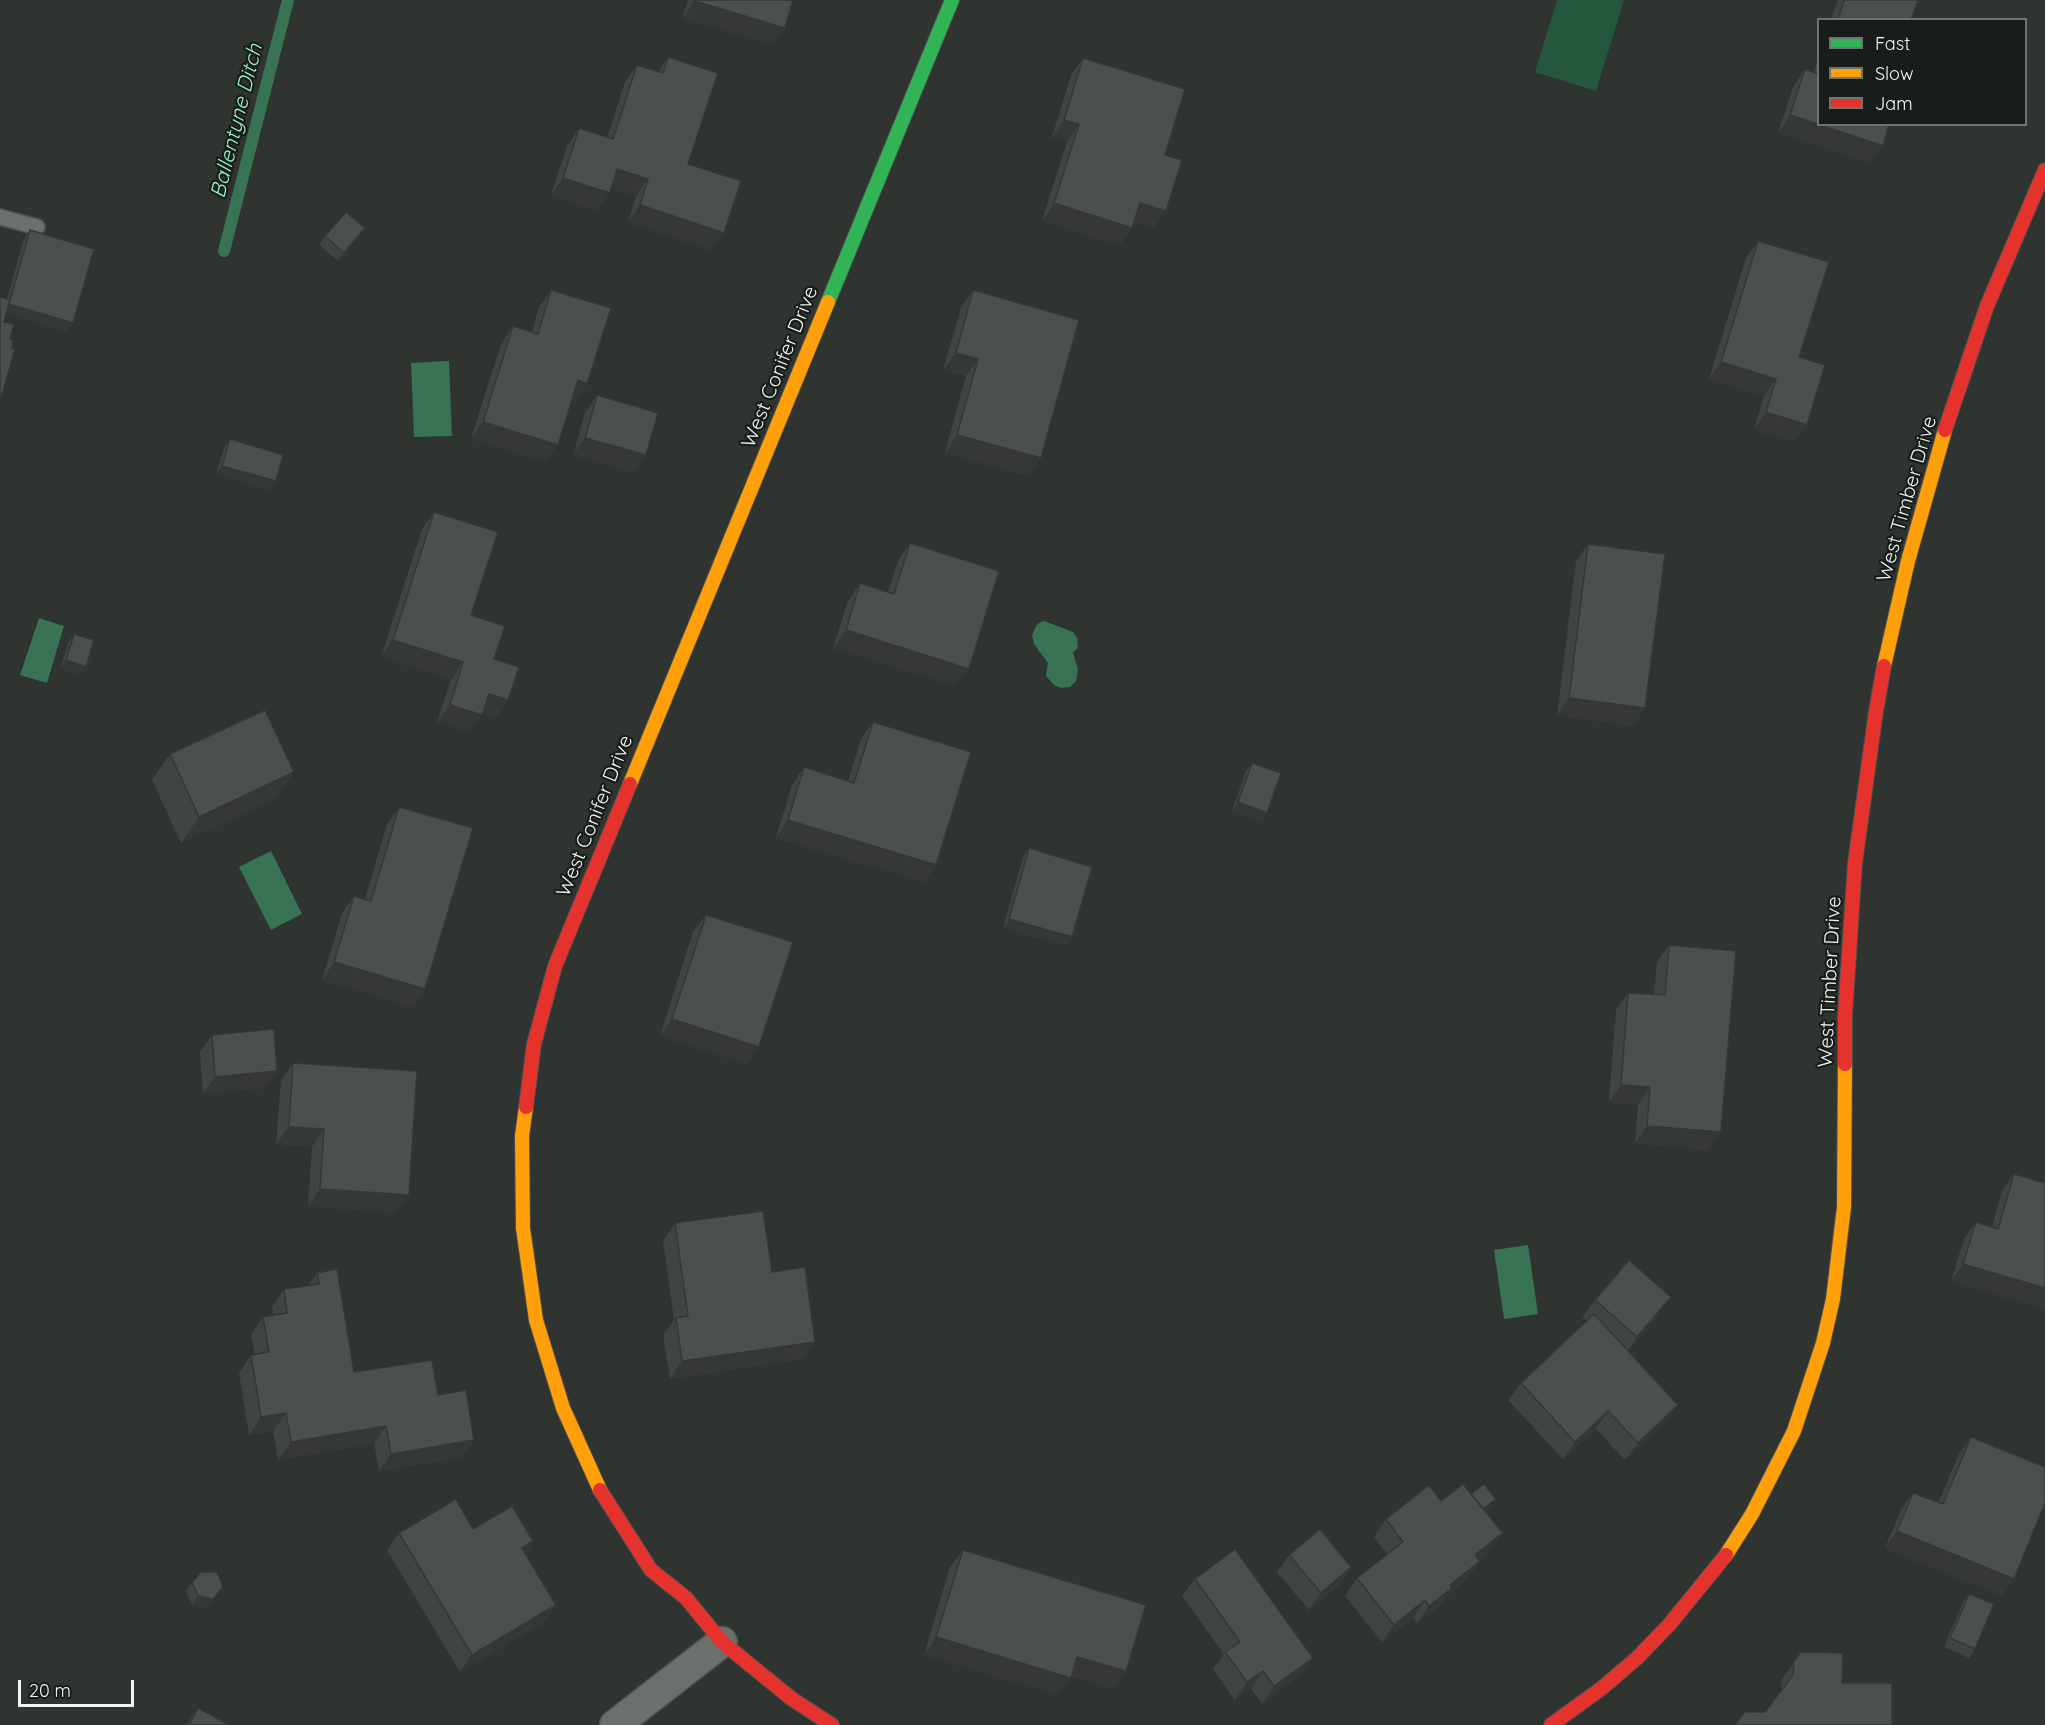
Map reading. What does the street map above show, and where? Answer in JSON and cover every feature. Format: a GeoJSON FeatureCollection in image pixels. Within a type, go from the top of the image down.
{"type":"FeatureCollection","features":[{"type":"Feature","properties":{"kind":"street","name":"West Conifer Drive"},"geometry":{"type":"LineString","coordinates":[[722,1642],[686,1598],[651,1570],[601,1492],[580,1451],[548,1364],[536,1320],[522,1217],[522,1136],[534,1044],[555,966],[952,0]]}},
{"type":"Feature","properties":{"kind":"street","name":"West Timber Drive"},"geometry":{"type":"LineString","coordinates":[[1551,1725],[1602,1688],[1636,1658],[1669,1625],[1727,1552],[1752,1514],[1794,1431],[1823,1343],[1837,1276],[1844,1207],[1845,1015],[1855,862],[1876,711],[1888,647],[1908,561],[1938,451],[1988,306],[2045,170]]}},
{"type":"Feature","properties":{"kind":"street"},"geometry":{"type":"LineString","coordinates":[[615,1725],[722,1642],[792,1699],[832,1725]]}},
{"type":"Feature","properties":{"kind":"lane"},"geometry":{"type":"LineString","coordinates":[[0,217],[37,227]]}},
{"type":"Feature","properties":{"kind":"shaded area"},"geometry":{"type":"Polygon","coordinates":[[[1557,0],[1624,0],[1596,91],[1535,72],[1557,0]]]}},
{"type":"Feature","properties":{"kind":"shaded area"},"geometry":{"type":"Polygon","coordinates":[[[449,361],[452,436],[414,437],[411,363],[449,361]]]}},
{"type":"Feature","properties":{"kind":"shaded area"},"geometry":{"type":"Polygon","coordinates":[[[39,618],[64,626],[47,683],[20,675],[39,618]]]}},
{"type":"Feature","properties":{"kind":"shaded area"},"geometry":{"type":"Polygon","coordinates":[[[1044,621],[1073,632],[1077,638],[1078,647],[1073,653],[1078,669],[1076,681],[1070,687],[1061,688],[1054,685],[1046,676],[1048,663],[1034,644],[1032,635],[1037,624],[1044,621]]]}},
{"type":"Feature","properties":{"kind":"shaded area"},"geometry":{"type":"Polygon","coordinates":[[[271,851],[302,914],[271,930],[239,867],[271,851]]]}},
{"type":"Feature","properties":{"kind":"shaded area"},"geometry":{"type":"Polygon","coordinates":[[[1528,1245],[1538,1314],[1504,1319],[1494,1250],[1528,1245]]]}},
{"type":"Feature","properties":{"kind":"building"},"geometry":{"type":"Polygon","coordinates":[[[695,0],[793,0],[785,28],[695,0]]]}},
{"type":"Feature","properties":{"kind":"building"},"geometry":{"type":"Polygon","coordinates":[[[1844,0],[1918,0],[1912,18],[1839,18],[1844,0]]]}},
{"type":"Feature","properties":{"kind":"building"},"geometry":{"type":"Polygon","coordinates":[[[668,57],[718,73],[688,164],[741,181],[724,233],[640,205],[648,179],[617,169],[610,193],[563,178],[579,128],[613,139],[637,65],[663,73],[668,57]]]}},
{"type":"Feature","properties":{"kind":"building"},"geometry":{"type":"Polygon","coordinates":[[[1083,58],[1185,89],[1165,155],[1182,160],[1166,211],[1140,203],[1132,228],[1054,203],[1079,124],[1064,120],[1083,58]]]}},
{"type":"Feature","properties":{"kind":"building"},"geometry":{"type":"Polygon","coordinates":[[[1805,69],[1817,74],[1817,124],[1790,115],[1805,69]]]}},
{"type":"Feature","properties":{"kind":"building"},"geometry":{"type":"Polygon","coordinates":[[[1823,126],[1888,126],[1883,146],[1823,126]]]}},
{"type":"Feature","properties":{"kind":"building"},"geometry":{"type":"Polygon","coordinates":[[[346,212],[365,228],[344,253],[325,236],[346,212]]]}},
{"type":"Feature","properties":{"kind":"building"},"geometry":{"type":"Polygon","coordinates":[[[30,230],[94,249],[73,323],[9,304],[30,230]]]}},
{"type":"Feature","properties":{"kind":"building"},"geometry":{"type":"Polygon","coordinates":[[[1758,241],[1829,262],[1799,357],[1825,365],[1807,425],[1766,412],[1776,379],[1721,362],[1758,241]]]}},
{"type":"Feature","properties":{"kind":"building"},"geometry":{"type":"Polygon","coordinates":[[[551,290],[611,308],[587,384],[578,380],[558,445],[483,422],[513,326],[538,334],[551,290]]]}},
{"type":"Feature","properties":{"kind":"building"},"geometry":{"type":"Polygon","coordinates":[[[973,290],[1079,320],[1041,458],[957,435],[978,359],[956,353],[973,290]]]}},
{"type":"Feature","properties":{"kind":"building"},"geometry":{"type":"Polygon","coordinates":[[[0,297],[10,300],[4,322],[14,324],[10,339],[13,340],[12,348],[15,349],[0,402],[0,297]]]}},
{"type":"Feature","properties":{"kind":"building"},"geometry":{"type":"Polygon","coordinates":[[[597,395],[658,413],[646,455],[585,438],[597,395]]]}},
{"type":"Feature","properties":{"kind":"building"},"geometry":{"type":"Polygon","coordinates":[[[230,439],[283,455],[276,481],[222,466],[230,439]]]}},
{"type":"Feature","properties":{"kind":"building"},"geometry":{"type":"Polygon","coordinates":[[[434,512],[498,532],[471,615],[505,626],[494,659],[519,667],[508,700],[489,694],[482,715],[450,705],[463,662],[393,640],[434,512]]]}},
{"type":"Feature","properties":{"kind":"building"},"geometry":{"type":"Polygon","coordinates":[[[910,543],[999,571],[969,669],[846,630],[860,583],[894,594],[910,543]]]}},
{"type":"Feature","properties":{"kind":"building"},"geometry":{"type":"Polygon","coordinates":[[[1588,544],[1665,554],[1645,708],[1569,698],[1588,544]]]}},
{"type":"Feature","properties":{"kind":"building"},"geometry":{"type":"Polygon","coordinates":[[[74,634],[94,640],[86,667],[66,660],[74,634]]]}},
{"type":"Feature","properties":{"kind":"building"},"geometry":{"type":"Polygon","coordinates":[[[265,710],[294,772],[199,817],[170,754],[265,710]]]}},
{"type":"Feature","properties":{"kind":"building"},"geometry":{"type":"Polygon","coordinates":[[[873,722],[971,752],[936,865],[788,820],[804,767],[854,783],[873,722]]]}},
{"type":"Feature","properties":{"kind":"building"},"geometry":{"type":"Polygon","coordinates":[[[1252,763],[1281,773],[1267,813],[1238,802],[1252,763]]]}},
{"type":"Feature","properties":{"kind":"building"},"geometry":{"type":"Polygon","coordinates":[[[399,807],[473,828],[425,989],[334,962],[354,896],[371,901],[399,807]]]}},
{"type":"Feature","properties":{"kind":"building"},"geometry":{"type":"Polygon","coordinates":[[[1029,848],[1092,867],[1072,937],[1009,919],[1029,848]]]}},
{"type":"Feature","properties":{"kind":"building"},"geometry":{"type":"Polygon","coordinates":[[[706,915],[793,942],[759,1047],[672,1019],[706,915]]]}},
{"type":"Feature","properties":{"kind":"building"},"geometry":{"type":"Polygon","coordinates":[[[1669,945],[1736,951],[1721,1132],[1647,1126],[1650,1087],[1621,1085],[1628,993],[1665,995],[1669,945]]]}},
{"type":"Feature","properties":{"kind":"building"},"geometry":{"type":"Polygon","coordinates":[[[274,1029],[277,1071],[215,1077],[212,1035],[274,1029]]]}},
{"type":"Feature","properties":{"kind":"building"},"geometry":{"type":"Polygon","coordinates":[[[293,1063],[417,1071],[409,1195],[320,1189],[324,1129],[289,1127],[293,1063]]]}},
{"type":"Feature","properties":{"kind":"building"},"geometry":{"type":"Polygon","coordinates":[[[2014,1174],[2045,1183],[2045,1288],[1963,1264],[1976,1222],[1998,1229],[2014,1174]]]}},
{"type":"Feature","properties":{"kind":"building"},"geometry":{"type":"Polygon","coordinates":[[[763,1211],[772,1272],[805,1267],[815,1342],[682,1361],[676,1318],[688,1316],[675,1223],[763,1211]]]}},
{"type":"Feature","properties":{"kind":"building"},"geometry":{"type":"Polygon","coordinates":[[[1629,1260],[1671,1297],[1637,1337],[1595,1300],[1629,1260]]]}},
{"type":"Feature","properties":{"kind":"building"},"geometry":{"type":"Polygon","coordinates":[[[337,1269],[354,1372],[432,1360],[438,1395],[466,1390],[474,1440],[391,1454],[386,1426],[291,1442],[286,1413],[261,1417],[251,1355],[269,1352],[263,1317],[287,1313],[284,1289],[319,1284],[317,1273],[337,1269]]]}},
{"type":"Feature","properties":{"kind":"building"},"geometry":{"type":"Polygon","coordinates":[[[1594,1314],[1678,1405],[1638,1443],[1608,1411],[1575,1442],[1521,1383],[1594,1314]]]}},
{"type":"Feature","properties":{"kind":"building"},"geometry":{"type":"Polygon","coordinates":[[[1971,1437],[2045,1467],[2045,1503],[2014,1579],[1897,1531],[1913,1493],[1943,1504],[1971,1437]]]}},
{"type":"Feature","properties":{"kind":"building"},"geometry":{"type":"Polygon","coordinates":[[[1463,1484],[1503,1533],[1475,1555],[1480,1561],[1450,1585],[1452,1588],[1429,1606],[1425,1600],[1394,1625],[1357,1578],[1403,1542],[1386,1519],[1429,1485],[1441,1501],[1463,1484]]]}},
{"type":"Feature","properties":{"kind":"building"},"geometry":{"type":"Polygon","coordinates":[[[1484,1484],[1496,1499],[1483,1509],[1471,1494],[1484,1484]]]}},
{"type":"Feature","properties":{"kind":"building"},"geometry":{"type":"Polygon","coordinates":[[[456,1499],[473,1529],[512,1506],[533,1541],[522,1548],[556,1605],[472,1655],[399,1533],[456,1499]]]}},
{"type":"Feature","properties":{"kind":"building"},"geometry":{"type":"Polygon","coordinates":[[[1320,1529],[1351,1567],[1321,1593],[1289,1555],[1320,1529]]]}},
{"type":"Feature","properties":{"kind":"building"},"geometry":{"type":"Polygon","coordinates":[[[1235,1549],[1313,1658],[1274,1686],[1263,1671],[1247,1682],[1225,1652],[1240,1642],[1195,1579],[1235,1549]]]}},
{"type":"Feature","properties":{"kind":"building"},"geometry":{"type":"Polygon","coordinates":[[[963,1550],[1146,1605],[1126,1671],[1077,1657],[1071,1678],[936,1637],[963,1550]]]}},
{"type":"Feature","properties":{"kind":"building"},"geometry":{"type":"Polygon","coordinates":[[[201,1572],[217,1572],[223,1587],[213,1599],[198,1596],[192,1582],[201,1572]]]}},
{"type":"Feature","properties":{"kind":"building"},"geometry":{"type":"Polygon","coordinates":[[[1969,1594],[1994,1604],[1975,1649],[1950,1638],[1969,1594]]]}},
{"type":"Feature","properties":{"kind":"building"},"geometry":{"type":"Polygon","coordinates":[[[1801,1652],[1843,1653],[1842,1683],[1892,1683],[1892,1725],[1735,1725],[1745,1712],[1765,1712],[1793,1675],[1794,1661],[1801,1652]]]}},
{"type":"Feature","properties":{"kind":"building"},"geometry":{"type":"Polygon","coordinates":[[[198,1708],[229,1725],[189,1725],[198,1708]]]}},
{"type":"Feature","properties":{"kind":"waterway","name":"Ballentyne Ditch"},"geometry":{"type":"LineString","coordinates":[[224,251],[288,0]]}},
{"type":"Feature","properties":{"kind":"traffic: fast"},"geometry":{"type":"LineString","coordinates":[[828,302],[952,0]]}},
{"type":"Feature","properties":{"kind":"traffic: slow"},"geometry":{"type":"LineString","coordinates":[[630,784],[828,302]]}},
{"type":"Feature","properties":{"kind":"traffic: slow"},"geometry":{"type":"LineString","coordinates":[[1884,666],[1908,561],[1945,430]]}},
{"type":"Feature","properties":{"kind":"traffic: slow"},"geometry":{"type":"LineString","coordinates":[[1726,1555],[1752,1514],[1794,1431],[1823,1343],[1833,1299],[1844,1207],[1845,1064]]}},
{"type":"Feature","properties":{"kind":"traffic: slow"},"geometry":{"type":"LineString","coordinates":[[526,1107],[522,1136],[523,1228],[536,1320],[563,1408],[600,1490]]}},
{"type":"Feature","properties":{"kind":"traffic: jam"},"geometry":{"type":"LineString","coordinates":[[1945,430],[1987,306],[2045,170]]}},
{"type":"Feature","properties":{"kind":"traffic: jam"},"geometry":{"type":"LineString","coordinates":[[1845,1064],[1845,1015],[1855,863],[1884,666]]}},
{"type":"Feature","properties":{"kind":"traffic: jam"},"geometry":{"type":"LineString","coordinates":[[526,1107],[534,1044],[555,966],[630,784]]}},
{"type":"Feature","properties":{"kind":"traffic: jam"},"geometry":{"type":"LineString","coordinates":[[600,1490],[651,1570],[686,1598],[722,1642],[792,1699],[832,1725]]}},
{"type":"Feature","properties":{"kind":"traffic: jam"},"geometry":{"type":"LineString","coordinates":[[1551,1725],[1602,1688],[1637,1658],[1669,1625],[1726,1555]]}}]}
